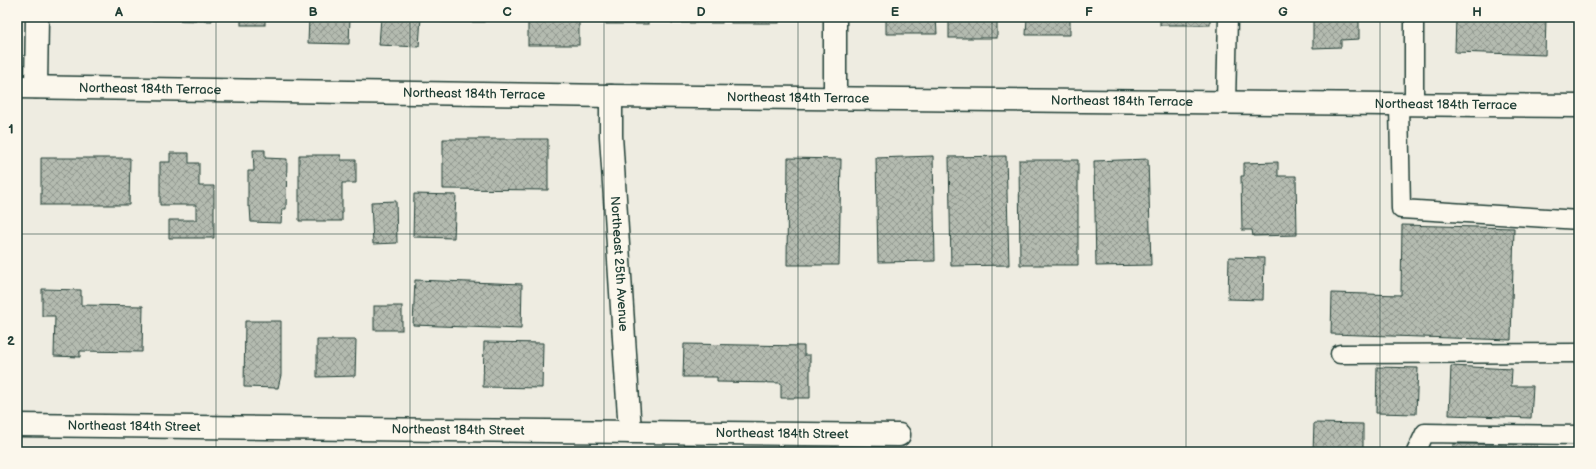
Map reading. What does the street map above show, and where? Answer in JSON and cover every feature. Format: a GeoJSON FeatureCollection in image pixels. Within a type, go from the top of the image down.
{"type":"FeatureCollection","features":[{"type":"Feature","properties":{"kind":"street"},"geometry":{"type":"LineString","coordinates":[[26,87],[37,17]]}},
{"type":"Feature","properties":{"kind":"street"},"geometry":{"type":"LineString","coordinates":[[835,17],[835,98]]}},
{"type":"Feature","properties":{"kind":"street","name":"Northeast 184th Terrace"},"geometry":{"type":"LineString","coordinates":[[26,87],[611,96],[1579,106]]}},
{"type":"Feature","properties":{"kind":"street","name":"Northeast 25th Avenue"},"geometry":{"type":"LineString","coordinates":[[611,96],[611,136],[630,432]]}},
{"type":"Feature","properties":{"kind":"street","name":"Northeast 184th Street"},"geometry":{"type":"LineString","coordinates":[[17,425],[899,435]]}},
{"type":"Feature","properties":{"kind":"lane"},"geometry":{"type":"LineString","coordinates":[[1226,102],[1228,17]]}},
{"type":"Feature","properties":{"kind":"lane"},"geometry":{"type":"LineString","coordinates":[[1414,17],[1406,104],[1401,209],[1579,220]]}},
{"type":"Feature","properties":{"kind":"lane"},"geometry":{"type":"LineString","coordinates":[[1340,354],[1579,353]]}},
{"type":"Feature","properties":{"kind":"lane"},"geometry":{"type":"LineString","coordinates":[[1416,452],[1426,433],[1579,434]]}},
{"type":"Feature","properties":{"kind":"building"},"geometry":{"type":"Polygon","coordinates":[[[141,17],[212,17],[212,21],[141,20],[141,17]]]}},
{"type":"Feature","properties":{"kind":"building"},"geometry":{"type":"Polygon","coordinates":[[[241,17],[265,17],[265,25],[241,25],[241,17]]]}},
{"type":"Feature","properties":{"kind":"building"},"geometry":{"type":"Polygon","coordinates":[[[309,17],[350,17],[349,44],[308,43],[309,17]]]}},
{"type":"Feature","properties":{"kind":"building"},"geometry":{"type":"Polygon","coordinates":[[[381,17],[421,17],[419,47],[379,45],[381,17]]]}},
{"type":"Feature","properties":{"kind":"building"},"geometry":{"type":"Polygon","coordinates":[[[442,17],[484,17],[484,22],[442,22],[442,17]]]}},
{"type":"Feature","properties":{"kind":"building"},"geometry":{"type":"Polygon","coordinates":[[[528,17],[579,17],[579,45],[528,45],[528,17]]]}},
{"type":"Feature","properties":{"kind":"building"},"geometry":{"type":"Polygon","coordinates":[[[606,17],[648,17],[648,24],[606,24],[606,17]]]}},
{"type":"Feature","properties":{"kind":"building"},"geometry":{"type":"Polygon","coordinates":[[[672,17],[722,17],[722,23],[672,23],[672,17]]]}},
{"type":"Feature","properties":{"kind":"building"},"geometry":{"type":"Polygon","coordinates":[[[731,17],[779,17],[779,23],[731,23],[731,17]]]}},
{"type":"Feature","properties":{"kind":"building"},"geometry":{"type":"Polygon","coordinates":[[[886,17],[936,17],[937,34],[886,34],[886,17]]]}},
{"type":"Feature","properties":{"kind":"building"},"geometry":{"type":"Polygon","coordinates":[[[949,17],[997,17],[997,38],[949,38],[949,17]]]}},
{"type":"Feature","properties":{"kind":"building"},"geometry":{"type":"Polygon","coordinates":[[[1027,17],[1070,17],[1070,35],[1026,35],[1027,17]]]}},
{"type":"Feature","properties":{"kind":"building"},"geometry":{"type":"Polygon","coordinates":[[[1160,17],[1210,17],[1210,25],[1160,25],[1160,17]]]}},
{"type":"Feature","properties":{"kind":"building"},"geometry":{"type":"Polygon","coordinates":[[[1313,17],[1359,17],[1359,39],[1341,40],[1341,47],[1313,48],[1313,17]]]}},
{"type":"Feature","properties":{"kind":"building"},"geometry":{"type":"Polygon","coordinates":[[[1456,17],[1546,17],[1545,55],[1455,52],[1456,17]]]}},
{"type":"Feature","properties":{"kind":"building"},"geometry":{"type":"Polygon","coordinates":[[[443,139],[548,139],[548,190],[443,189],[443,139]]]}},
{"type":"Feature","properties":{"kind":"building"},"geometry":{"type":"Polygon","coordinates":[[[253,150],[265,150],[265,158],[287,159],[286,209],[282,209],[281,223],[251,222],[250,207],[248,207],[248,171],[254,171],[253,150]]]}},
{"type":"Feature","properties":{"kind":"building"},"geometry":{"type":"Polygon","coordinates":[[[170,153],[189,153],[189,163],[199,163],[199,186],[214,186],[214,238],[169,238],[169,220],[196,220],[196,205],[160,205],[160,162],[170,162],[170,153]]]}},
{"type":"Feature","properties":{"kind":"building"},"geometry":{"type":"Polygon","coordinates":[[[299,155],[341,155],[341,160],[356,160],[356,183],[342,183],[342,221],[299,221],[299,155]]]}},
{"type":"Feature","properties":{"kind":"building"},"geometry":{"type":"Polygon","coordinates":[[[933,156],[935,261],[878,262],[876,158],[933,156]]]}},
{"type":"Feature","properties":{"kind":"building"},"geometry":{"type":"Polygon","coordinates":[[[1006,156],[1009,265],[951,266],[949,157],[1006,156]]]}},
{"type":"Feature","properties":{"kind":"building"},"geometry":{"type":"Polygon","coordinates":[[[41,158],[130,158],[129,205],[41,205],[41,158]]]}},
{"type":"Feature","properties":{"kind":"building"},"geometry":{"type":"Polygon","coordinates":[[[788,158],[841,159],[839,265],[787,265],[788,158]]]}},
{"type":"Feature","properties":{"kind":"building"},"geometry":{"type":"Polygon","coordinates":[[[1148,159],[1151,265],[1096,266],[1094,161],[1148,159]]]}},
{"type":"Feature","properties":{"kind":"building"},"geometry":{"type":"Polygon","coordinates":[[[1019,160],[1078,160],[1078,265],[1020,265],[1019,160]]]}},
{"type":"Feature","properties":{"kind":"building"},"geometry":{"type":"Polygon","coordinates":[[[1278,162],[1278,176],[1296,176],[1297,235],[1253,236],[1252,230],[1242,230],[1241,176],[1244,176],[1244,163],[1278,162]]]}},
{"type":"Feature","properties":{"kind":"building"},"geometry":{"type":"Polygon","coordinates":[[[414,194],[456,195],[454,238],[413,237],[414,194]]]}},
{"type":"Feature","properties":{"kind":"building"},"geometry":{"type":"Polygon","coordinates":[[[396,201],[397,243],[373,244],[371,202],[396,201]]]}},
{"type":"Feature","properties":{"kind":"building"},"geometry":{"type":"Polygon","coordinates":[[[1402,225],[1514,228],[1511,340],[1331,334],[1332,293],[1401,295],[1402,225]]]}},
{"type":"Feature","properties":{"kind":"building"},"geometry":{"type":"Polygon","coordinates":[[[1229,257],[1264,258],[1263,300],[1228,299],[1229,257]]]}},
{"type":"Feature","properties":{"kind":"building"},"geometry":{"type":"Polygon","coordinates":[[[415,280],[522,284],[521,329],[413,325],[415,280]]]}},
{"type":"Feature","properties":{"kind":"building"},"geometry":{"type":"Polygon","coordinates":[[[42,289],[81,290],[81,305],[143,306],[142,352],[80,351],[80,357],[54,356],[55,316],[42,316],[42,289]]]}},
{"type":"Feature","properties":{"kind":"building"},"geometry":{"type":"Polygon","coordinates":[[[374,306],[402,306],[402,330],[374,330],[374,306]]]}},
{"type":"Feature","properties":{"kind":"building"},"geometry":{"type":"Polygon","coordinates":[[[245,321],[281,321],[281,375],[278,388],[244,387],[245,321]]]}},
{"type":"Feature","properties":{"kind":"building"},"geometry":{"type":"Polygon","coordinates":[[[317,340],[356,340],[355,376],[317,377],[317,340]]]}},
{"type":"Feature","properties":{"kind":"building"},"geometry":{"type":"Polygon","coordinates":[[[484,342],[543,343],[542,388],[483,387],[484,342]]]}},
{"type":"Feature","properties":{"kind":"building"},"geometry":{"type":"Polygon","coordinates":[[[684,344],[804,346],[804,355],[810,355],[810,398],[781,398],[781,383],[717,382],[717,377],[683,377],[684,344]]]}},
{"type":"Feature","properties":{"kind":"building"},"geometry":{"type":"Polygon","coordinates":[[[1451,366],[1512,369],[1511,386],[1533,386],[1531,418],[1449,415],[1451,366]]]}},
{"type":"Feature","properties":{"kind":"building"},"geometry":{"type":"Polygon","coordinates":[[[1377,367],[1418,368],[1416,414],[1376,413],[1377,367]]]}},
{"type":"Feature","properties":{"kind":"building"},"geometry":{"type":"Polygon","coordinates":[[[1314,423],[1363,424],[1363,452],[1313,452],[1314,423]]]}},
{"type":"Feature","properties":{"kind":"building"},"geometry":{"type":"Polygon","coordinates":[[[1453,444],[1537,444],[1537,452],[1453,452],[1453,444]]]}}]}
